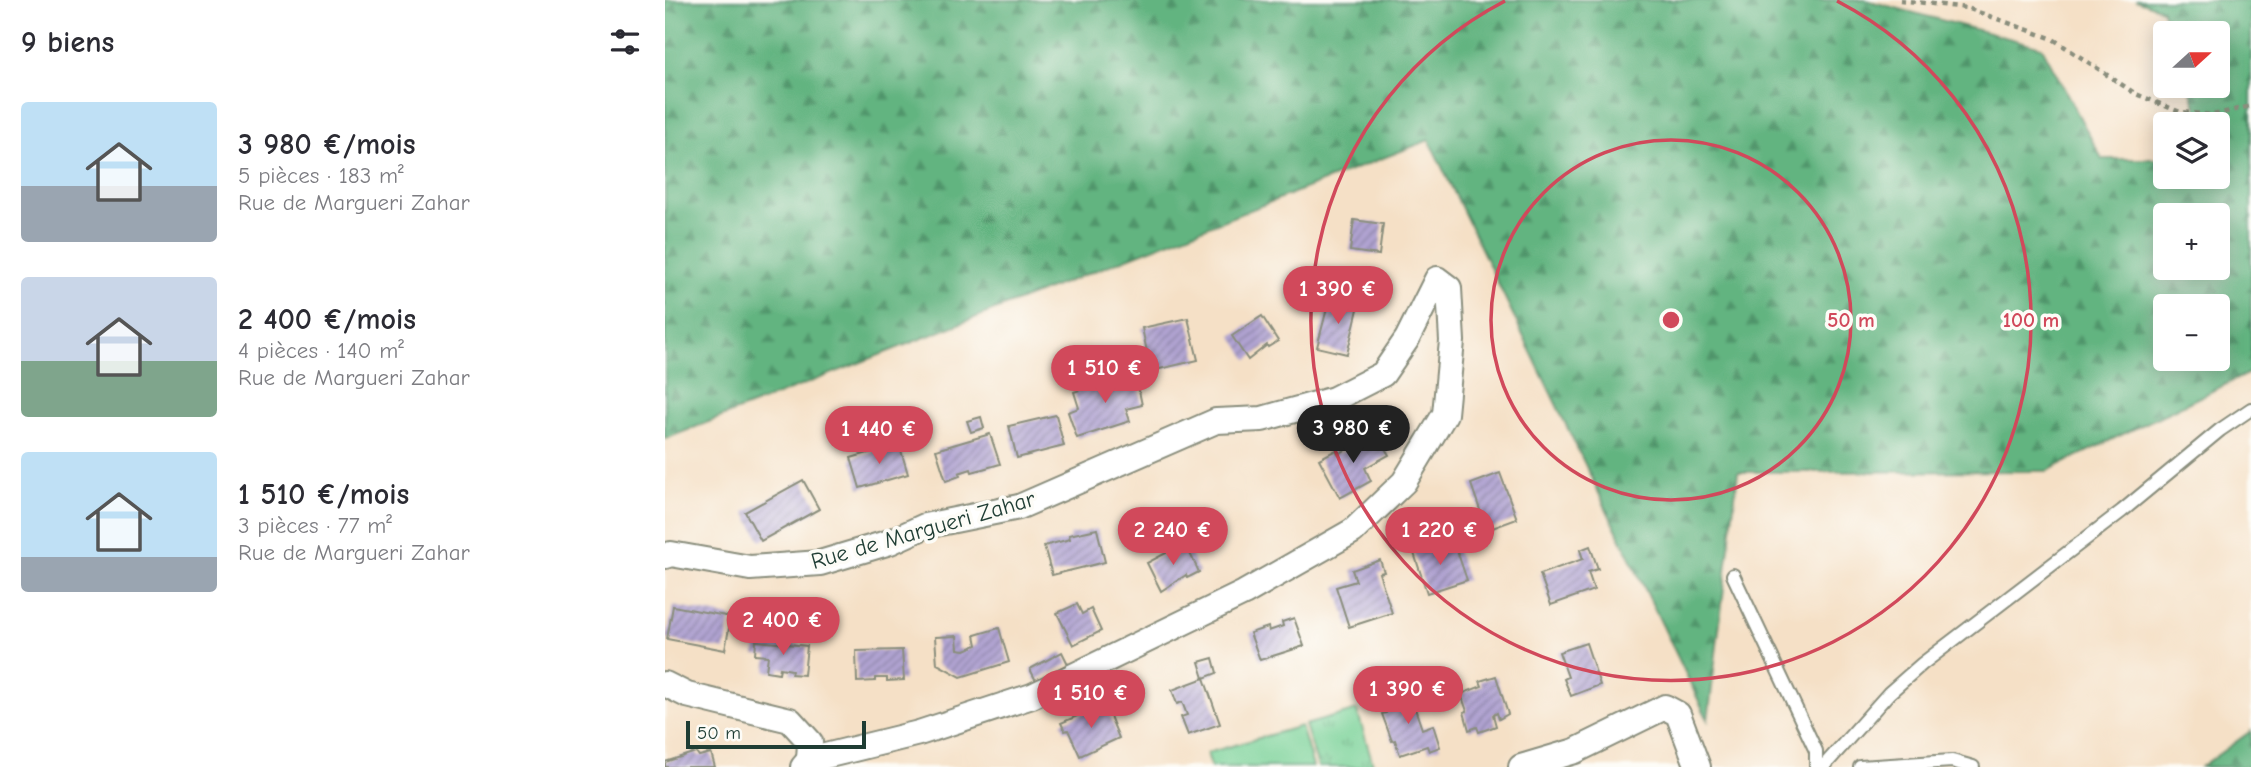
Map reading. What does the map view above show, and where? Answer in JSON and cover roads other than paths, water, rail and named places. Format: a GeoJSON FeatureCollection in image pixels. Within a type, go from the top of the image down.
{"type":"FeatureCollection","features":[{"type":"Feature","properties":{"kind":"street","name":"Rue de Margueri Zahar"},"geometry":{"type":"LineString","coordinates":[[665,556],[671,554],[750,568],[820,564],[890,542],[925,526],[1019,507],[1216,421],[1262,419],[1334,399],[1383,374],[1407,339],[1437,279],[1449,288],[1452,341],[1445,414],[1404,482],[1353,531],[1244,593],[1032,696],[919,733],[806,763],[810,742],[790,720],[687,695],[665,684]]}},
{"type":"Feature","properties":{"kind":"street"},"geometry":{"type":"LineString","coordinates":[[1521,767],[1575,751],[1665,707],[1678,714],[1698,767]]}},
{"type":"Feature","properties":{"kind":"lane"},"geometry":{"type":"LineString","coordinates":[[1823,767],[1889,692],[1922,664],[2122,511],[2220,430],[2251,409]]}},
{"type":"Feature","properties":{"kind":"lane"},"geometry":{"type":"LineString","coordinates":[[1733,575],[1816,751],[1816,767]]}},
{"type":"Feature","properties":{"kind":"lane"},"geometry":{"type":"LineString","coordinates":[[1860,767],[1926,761],[1952,761],[1966,766]]}}]}
